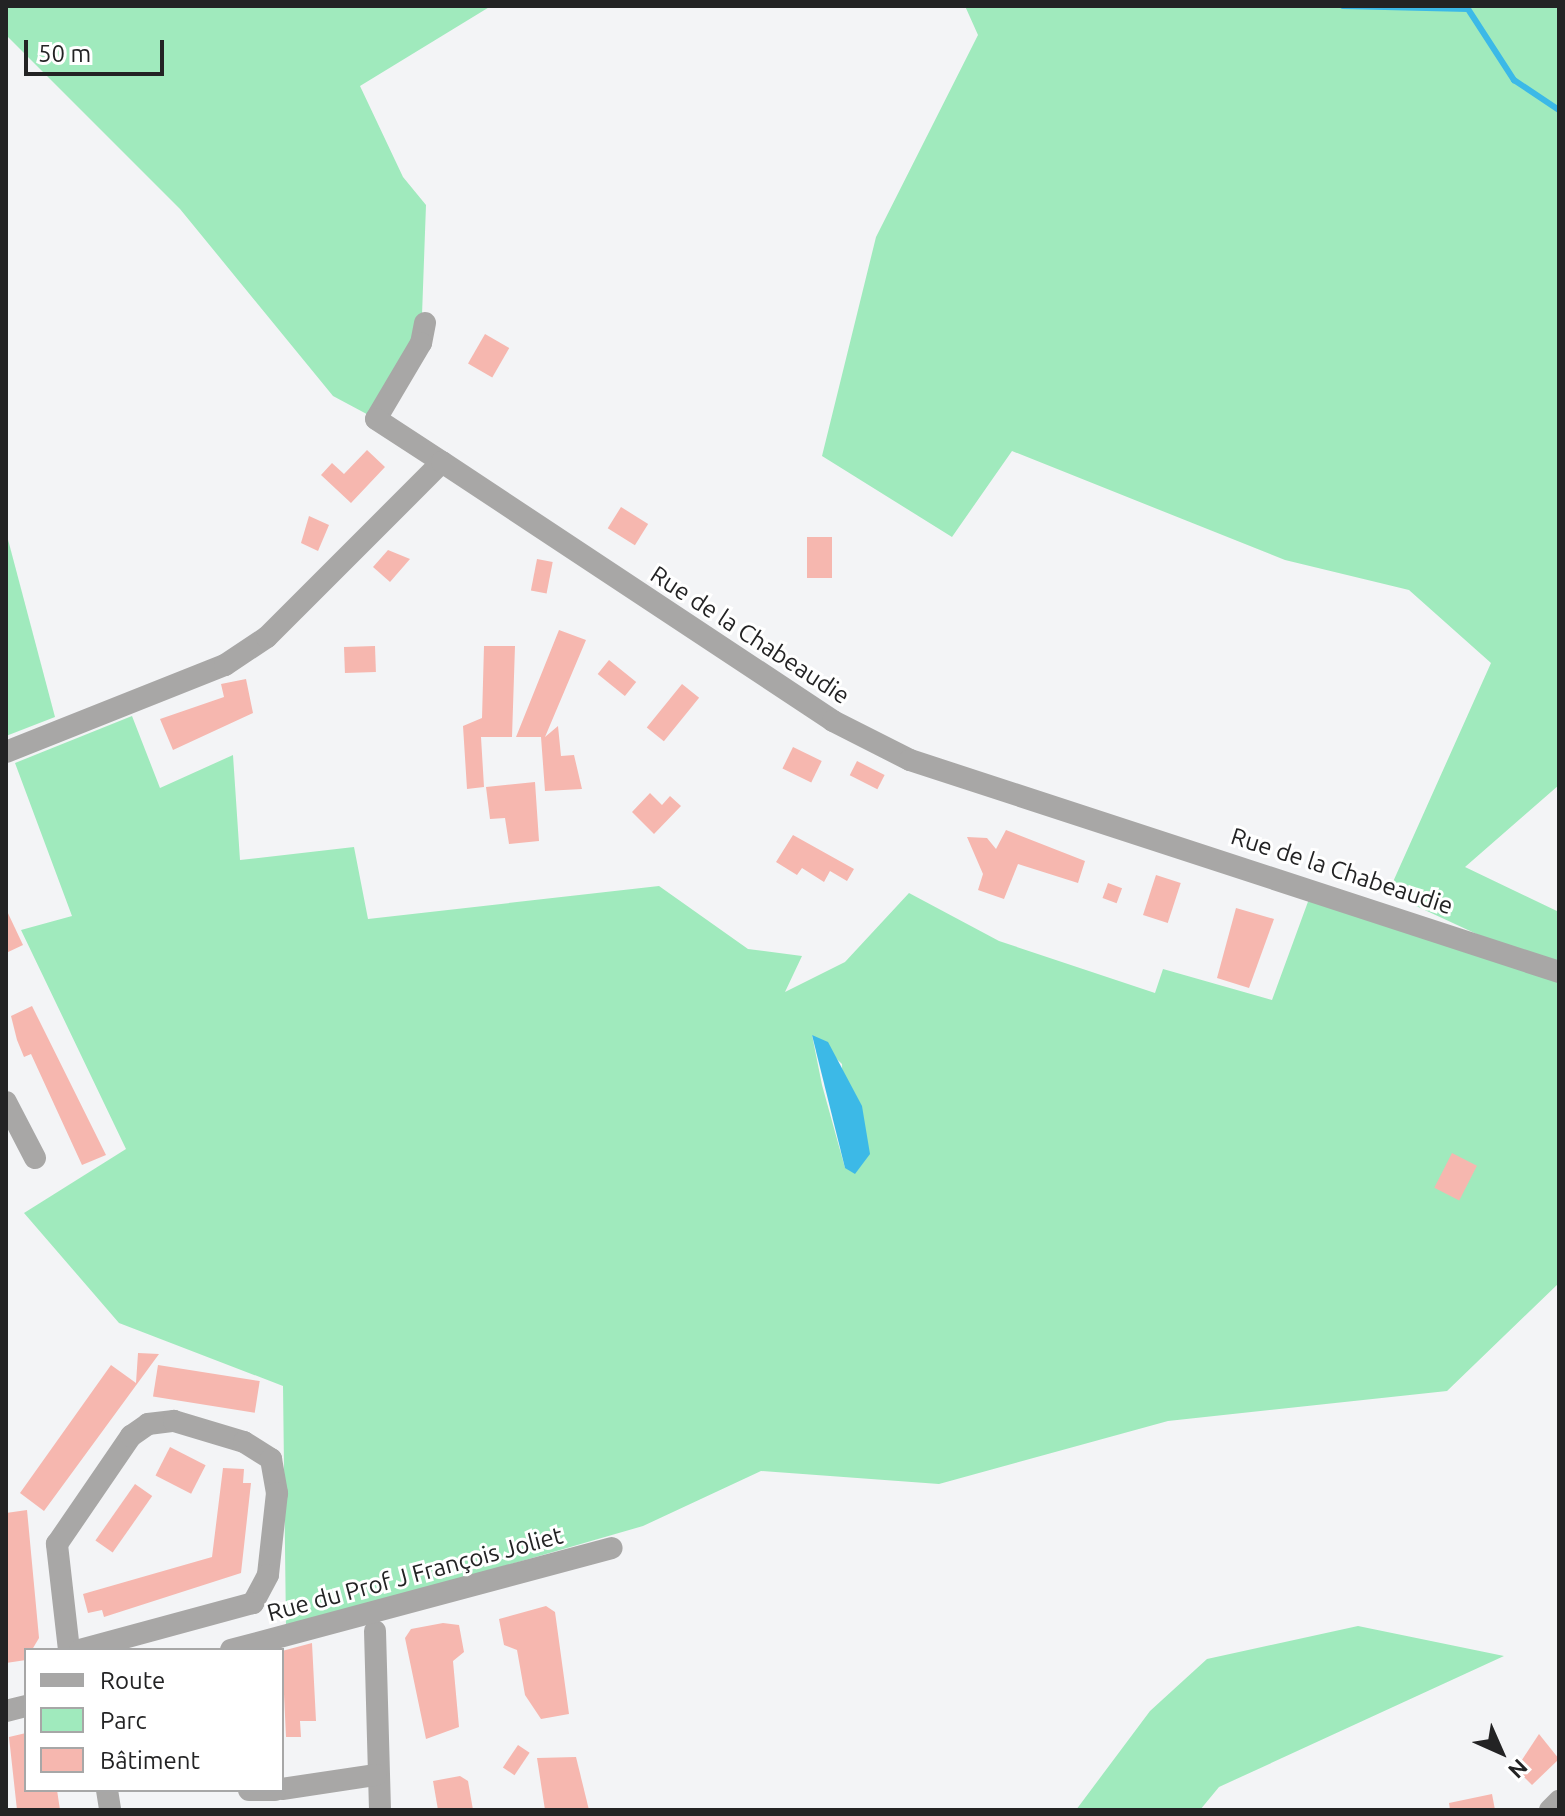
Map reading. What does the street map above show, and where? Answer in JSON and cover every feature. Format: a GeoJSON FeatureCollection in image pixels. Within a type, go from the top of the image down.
{"type":"FeatureCollection","features":[{"type":"Feature","properties":{"kind":"street","name":"Rue de la Chabeaudie"},"geometry":{"type":"LineString","coordinates":[[425,323],[421,343],[376,419],[833,721],[910,760],[1559,972]]}},
{"type":"Feature","properties":{"kind":"street"},"geometry":{"type":"LineString","coordinates":[[6,752],[225,665],[267,637],[442,462]]}},
{"type":"Feature","properties":{"kind":"street"},"geometry":{"type":"LineString","coordinates":[[6,1102],[35,1158]]}},
{"type":"Feature","properties":{"kind":"street"},"geometry":{"type":"LineString","coordinates":[[69,1648],[57,1544],[131,1436],[148,1424],[174,1421],[244,1442],[271,1459],[277,1493],[268,1575],[253,1603],[87,1648]]}},
{"type":"Feature","properties":{"kind":"street","name":"Rue du Prof J François Joliet"},"geometry":{"type":"LineString","coordinates":[[238,1648],[612,1548]]}},
{"type":"Feature","properties":{"kind":"street"},"geometry":{"type":"LineString","coordinates":[[375,1631],[376,1775],[380,1810]]}},
{"type":"Feature","properties":{"kind":"street"},"geometry":{"type":"LineString","coordinates":[[284,1789],[376,1775]]}},
{"type":"Feature","properties":{"kind":"street"},"geometry":{"type":"LineString","coordinates":[[1550,1810],[1559,1801]]}},
{"type":"Feature","properties":{"kind":"green space"},"geometry":{"type":"Polygon","coordinates":[[[6,6],[491,6],[360,86],[403,177],[426,205],[421,343],[376,419],[333,396],[180,209],[6,35],[6,6]]]}},
{"type":"Feature","properties":{"kind":"green space"},"geometry":{"type":"Polygon","coordinates":[[[965,6],[1559,6],[1559,785],[1465,867],[1559,912],[1559,1283],[1447,1391],[1168,1421],[939,1484],[761,1471],[643,1526],[286,1629],[283,1386],[119,1323],[24,1213],[126,1149],[21,930],[72,916],[15,763],[132,716],[160,788],[233,755],[240,860],[354,847],[368,919],[659,886],[748,949],[802,956],[785,992],[845,962],[909,893],[999,941],[1155,993],[1163,969],[1272,1000],[1313,888],[1522,955],[1388,893],[1491,663],[1409,590],[1285,560],[1012,451],[952,537],[822,456],[876,237],[978,35],[965,6]],[[812,1035],[845,1168],[842,1064],[812,1035]]]}},
{"type":"Feature","properties":{"kind":"green space"},"geometry":{"type":"Polygon","coordinates":[[[6,532],[55,717],[6,736],[6,532]]]}},
{"type":"Feature","properties":{"kind":"green space"},"geometry":{"type":"Polygon","coordinates":[[[1358,1626],[1504,1656],[1219,1787],[1200,1810],[1076,1810],[1150,1711],[1207,1659],[1358,1626]]]}},
{"type":"Feature","properties":{"kind":"water"},"geometry":{"type":"Polygon","coordinates":[[[812,1035],[828,1042],[862,1106],[870,1154],[855,1174],[845,1168],[812,1035]]]}},
{"type":"Feature","properties":{"kind":"building"},"geometry":{"type":"Polygon","coordinates":[[[485,334],[509,348],[492,377],[468,363],[485,334]]]}},
{"type":"Feature","properties":{"kind":"building"},"geometry":{"type":"Polygon","coordinates":[[[367,450],[385,467],[351,503],[321,475],[332,463],[344,474],[367,450]]]}},
{"type":"Feature","properties":{"kind":"building"},"geometry":{"type":"Polygon","coordinates":[[[621,507],[648,524],[635,545],[608,528],[621,507]]]}},
{"type":"Feature","properties":{"kind":"building"},"geometry":{"type":"Polygon","coordinates":[[[309,516],[329,525],[318,551],[301,543],[309,516]]]}},
{"type":"Feature","properties":{"kind":"building"},"geometry":{"type":"Polygon","coordinates":[[[807,537],[832,537],[832,578],[807,578],[807,537]]]}},
{"type":"Feature","properties":{"kind":"building"},"geometry":{"type":"Polygon","coordinates":[[[388,550],[410,559],[390,582],[373,567],[388,550]]]}},
{"type":"Feature","properties":{"kind":"building"},"geometry":{"type":"Polygon","coordinates":[[[537,559],[553,562],[547,593],[531,590],[537,559]]]}},
{"type":"Feature","properties":{"kind":"building"},"geometry":{"type":"Polygon","coordinates":[[[559,630],[586,640],[545,737],[558,726],[561,756],[574,755],[582,789],[545,791],[541,737],[516,737],[559,630]]]}},
{"type":"Feature","properties":{"kind":"building"},"geometry":{"type":"Polygon","coordinates":[[[375,646],[376,672],[345,673],[344,647],[375,646]]]}},
{"type":"Feature","properties":{"kind":"building"},"geometry":{"type":"Polygon","coordinates":[[[484,646],[515,646],[512,737],[481,737],[484,787],[467,789],[463,726],[482,718],[484,646]]]}},
{"type":"Feature","properties":{"kind":"building"},"geometry":{"type":"Polygon","coordinates":[[[609,660],[636,682],[625,696],[598,674],[609,660]]]}},
{"type":"Feature","properties":{"kind":"building"},"geometry":{"type":"Polygon","coordinates":[[[246,679],[253,713],[173,750],[160,719],[224,697],[221,684],[246,679]]]}},
{"type":"Feature","properties":{"kind":"building"},"geometry":{"type":"Polygon","coordinates":[[[682,684],[699,698],[664,741],[647,728],[682,684]]]}},
{"type":"Feature","properties":{"kind":"building"},"geometry":{"type":"Polygon","coordinates":[[[793,747],[822,761],[811,783],[782,769],[793,747]]]}},
{"type":"Feature","properties":{"kind":"building"},"geometry":{"type":"Polygon","coordinates":[[[857,761],[885,775],[877,789],[850,775],[857,761]]]}},
{"type":"Feature","properties":{"kind":"building"},"geometry":{"type":"Polygon","coordinates":[[[535,782],[539,841],[509,844],[505,818],[490,819],[486,787],[535,782]]]}},
{"type":"Feature","properties":{"kind":"building"},"geometry":{"type":"Polygon","coordinates":[[[650,793],[662,805],[670,796],[681,806],[654,834],[632,812],[650,793]]]}},
{"type":"Feature","properties":{"kind":"building"},"geometry":{"type":"Polygon","coordinates":[[[1006,830],[1085,861],[1078,883],[1018,864],[1004,899],[978,890],[983,874],[967,837],[987,838],[996,849],[1006,830]]]}},
{"type":"Feature","properties":{"kind":"building"},"geometry":{"type":"Polygon","coordinates":[[[793,835],[854,869],[847,881],[830,871],[824,882],[802,868],[797,875],[776,862],[793,835]]]}},
{"type":"Feature","properties":{"kind":"building"},"geometry":{"type":"Polygon","coordinates":[[[1156,875],[1181,883],[1168,923],[1143,915],[1156,875]]]}},
{"type":"Feature","properties":{"kind":"building"},"geometry":{"type":"Polygon","coordinates":[[[1108,883],[1122,888],[1117,903],[1103,898],[1108,883]]]}},
{"type":"Feature","properties":{"kind":"building"},"geometry":{"type":"Polygon","coordinates":[[[1236,908],[1274,919],[1249,988],[1217,978],[1236,908]]]}},
{"type":"Feature","properties":{"kind":"building"},"geometry":{"type":"Polygon","coordinates":[[[6,909],[23,945],[6,953],[6,909]]]}},
{"type":"Feature","properties":{"kind":"building"},"geometry":{"type":"Polygon","coordinates":[[[32,1006],[106,1155],[82,1165],[31,1054],[24,1057],[17,1040],[11,1016],[32,1006]]]}},
{"type":"Feature","properties":{"kind":"building"},"geometry":{"type":"Polygon","coordinates":[[[1452,1153],[1477,1166],[1459,1200],[1434,1188],[1452,1153]]]}},
{"type":"Feature","properties":{"kind":"building"},"geometry":{"type":"Polygon","coordinates":[[[138,1353],[159,1354],[44,1511],[20,1493],[111,1365],[136,1383],[138,1353]]]}},
{"type":"Feature","properties":{"kind":"building"},"geometry":{"type":"Polygon","coordinates":[[[158,1365],[260,1381],[255,1413],[153,1397],[158,1365]]]}},
{"type":"Feature","properties":{"kind":"building"},"geometry":{"type":"Polygon","coordinates":[[[170,1447],[206,1465],[191,1494],[155,1476],[170,1447]]]}},
{"type":"Feature","properties":{"kind":"building"},"geometry":{"type":"Polygon","coordinates":[[[223,1468],[244,1469],[243,1483],[251,1483],[241,1573],[104,1617],[102,1610],[88,1613],[83,1594],[212,1557],[223,1468]]]}},
{"type":"Feature","properties":{"kind":"building"},"geometry":{"type":"Polygon","coordinates":[[[135,1484],[152,1496],[113,1553],[95,1541],[135,1484]]]}},
{"type":"Feature","properties":{"kind":"building"},"geometry":{"type":"Polygon","coordinates":[[[27,1510],[39,1638],[33,1648],[24,1648],[24,1660],[6,1663],[6,1513],[27,1510]]]}},
{"type":"Feature","properties":{"kind":"building"},"geometry":{"type":"Polygon","coordinates":[[[546,1606],[555,1612],[569,1714],[541,1719],[525,1695],[517,1650],[504,1645],[499,1619],[546,1606]]]}},
{"type":"Feature","properties":{"kind":"building"},"geometry":{"type":"Polygon","coordinates":[[[443,1623],[459,1625],[464,1652],[453,1661],[459,1727],[426,1739],[405,1638],[411,1629],[443,1623]]]}},
{"type":"Feature","properties":{"kind":"building"},"geometry":{"type":"Polygon","coordinates":[[[312,1643],[316,1721],[300,1721],[301,1737],[286,1737],[284,1650],[312,1643]]]}},
{"type":"Feature","properties":{"kind":"building"},"geometry":{"type":"Polygon","coordinates":[[[24,1733],[24,1792],[57,1792],[60,1810],[17,1810],[9,1737],[24,1733]]]}},
{"type":"Feature","properties":{"kind":"building"},"geometry":{"type":"Polygon","coordinates":[[[1539,1734],[1559,1759],[1532,1785],[1516,1769],[1539,1734]]]}},
{"type":"Feature","properties":{"kind":"building"},"geometry":{"type":"Polygon","coordinates":[[[518,1745],[530,1753],[515,1775],[503,1767],[518,1745]]]}},
{"type":"Feature","properties":{"kind":"building"},"geometry":{"type":"Polygon","coordinates":[[[576,1757],[589,1810],[545,1810],[537,1758],[576,1757]]]}},
{"type":"Feature","properties":{"kind":"building"},"geometry":{"type":"Polygon","coordinates":[[[460,1776],[468,1781],[473,1810],[438,1810],[433,1781],[460,1776]]]}},
{"type":"Feature","properties":{"kind":"building"},"geometry":{"type":"Polygon","coordinates":[[[1492,1794],[1495,1810],[1450,1810],[1449,1803],[1492,1794]]]}},
{"type":"Feature","properties":{"kind":"waterway"},"geometry":{"type":"LineString","coordinates":[[1343,6],[1468,9],[1514,80],[1559,110]]}}]}
